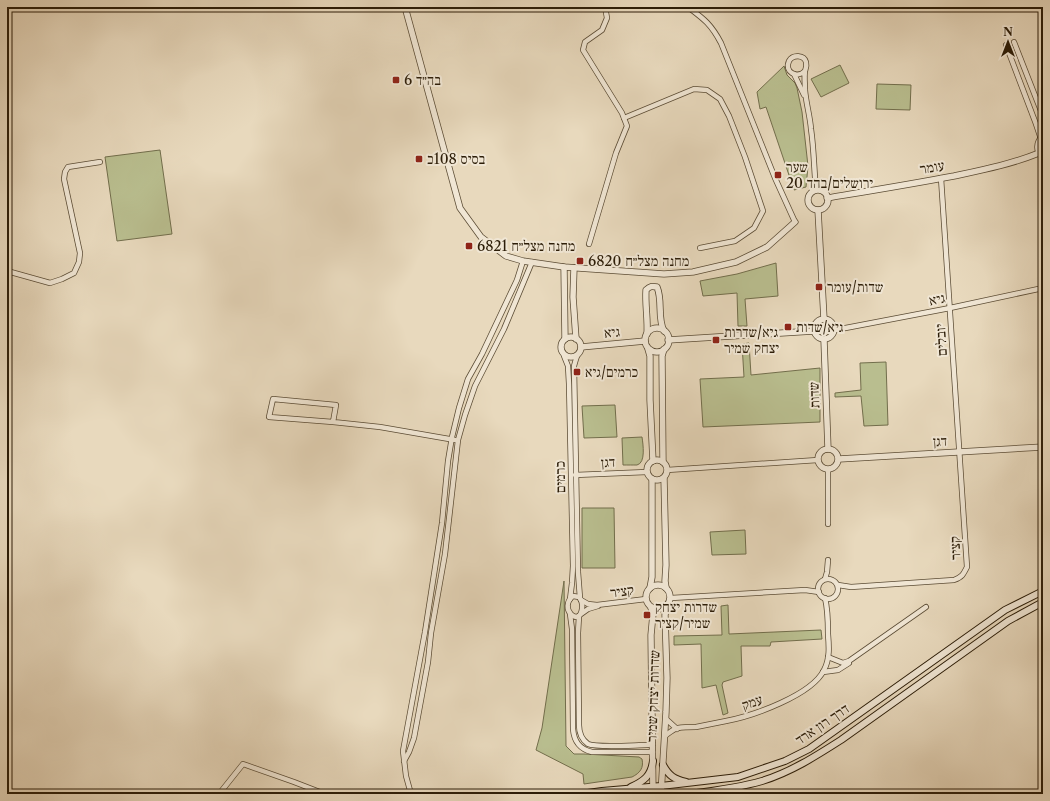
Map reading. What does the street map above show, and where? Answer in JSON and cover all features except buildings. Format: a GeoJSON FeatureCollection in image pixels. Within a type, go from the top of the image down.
{"type":"FeatureCollection","features":[{"type":"Feature","properties":{"kind":"main road","name":"דרך רון ארד"},"geometry":{"type":"LineString","coordinates":[[581,794],[738,777],[785,761],[809,749],[1005,610],[1043,591]]}},
{"type":"Feature","properties":{"kind":"main road","name":"דרך רון ארד"},"geometry":{"type":"LineString","coordinates":[[692,794],[734,788],[762,781],[788,771],[814,758],[1008,621],[1043,602]]}},
{"type":"Feature","properties":{"kind":"main road"},"geometry":{"type":"LineString","coordinates":[[627,789],[641,782],[647,777],[653,761]]}},
{"type":"Feature","properties":{"kind":"main road"},"geometry":{"type":"LineString","coordinates":[[663,765],[671,777],[689,783]]}},
{"type":"Feature","properties":{"kind":"street"},"geometry":{"type":"LineString","coordinates":[[405,7],[460,208],[481,237],[506,256],[523,261],[574,268],[664,274],[693,272],[736,262],[767,247],[795,222],[775,178],[721,43],[714,30],[706,20],[688,7]]}},
{"type":"Feature","properties":{"kind":"street"},"geometry":{"type":"LineString","coordinates":[[589,244],[616,153],[627,126],[622,113],[583,50],[585,42],[602,30],[607,18],[605,7]]}},
{"type":"Feature","properties":{"kind":"street"},"geometry":{"type":"LineString","coordinates":[[1014,42],[1043,116]]}},
{"type":"Feature","properties":{"kind":"street"},"geometry":{"type":"LineString","coordinates":[[1006,45],[1042,137],[1038,145],[1041,155]]}},
{"type":"Feature","properties":{"kind":"street"},"geometry":{"type":"LineString","coordinates":[[806,100],[788,64],[794,57],[800,56],[805,60],[807,65],[805,71],[806,100],[811,129],[816,190]]}},
{"type":"Feature","properties":{"kind":"street"},"geometry":{"type":"LineString","coordinates":[[794,74],[800,74],[805,71]]}},
{"type":"Feature","properties":{"kind":"street"},"geometry":{"type":"LineString","coordinates":[[624,118],[694,89],[707,90],[720,99],[729,116],[745,157],[763,211],[754,228],[735,241],[700,248]]}},
{"type":"Feature","properties":{"kind":"street","name":"עומר"},"geometry":{"type":"LineString","coordinates":[[827,198],[941,178],[990,168],[1041,155]]}},
{"type":"Feature","properties":{"kind":"street"},"geometry":{"type":"LineString","coordinates":[[7,271],[50,283],[62,280],[74,272],[79,262],[80,253],[64,179],[65,172],[68,167],[100,162]]}},
{"type":"Feature","properties":{"kind":"street","name":"יובלים"},"geometry":{"type":"LineString","coordinates":[[941,178],[960,452]]}},
{"type":"Feature","properties":{"kind":"street"},"geometry":{"type":"LineString","coordinates":[[816,190],[822,191],[827,198],[827,204],[818,210],[812,208],[808,203],[810,194],[816,190]]}},
{"type":"Feature","properties":{"kind":"street"},"geometry":{"type":"LineString","coordinates":[[818,210],[824,319]]}},
{"type":"Feature","properties":{"kind":"street"},"geometry":{"type":"LineString","coordinates":[[411,794],[406,776],[403,751],[425,632],[442,523],[448,461],[452,439],[459,408],[468,379],[517,280],[523,261]]}},
{"type":"Feature","properties":{"kind":"street"},"geometry":{"type":"LineString","coordinates":[[404,761],[414,738],[428,662],[431,633],[445,554],[458,440],[475,386],[504,329],[532,262]]}},
{"type":"Feature","properties":{"kind":"street"},"geometry":{"type":"LineString","coordinates":[[564,267],[565,339]]}},
{"type":"Feature","properties":{"kind":"street"},"geometry":{"type":"LineString","coordinates":[[574,268],[576,339]]}},
{"type":"Feature","properties":{"kind":"street"},"geometry":{"type":"LineString","coordinates":[[653,461],[650,400],[650,356],[645,341],[647,334],[645,300],[646,290],[652,286],[657,287],[660,293],[662,326],[668,340],[662,356],[663,462]]}},
{"type":"Feature","properties":{"kind":"street","name":"גיא"},"geometry":{"type":"LineString","coordinates":[[835,330],[1043,288]]}},
{"type":"Feature","properties":{"kind":"street"},"geometry":{"type":"LineString","coordinates":[[824,319],[833,324],[835,330],[830,338],[824,340],[818,337],[814,332],[814,328],[816,323],[824,319]]}},
{"type":"Feature","properties":{"kind":"street"},"geometry":{"type":"LineString","coordinates":[[647,334],[649,331],[658,328],[664,331]]}},
{"type":"Feature","properties":{"kind":"street"},"geometry":{"type":"LineString","coordinates":[[668,340],[814,332]]}},
{"type":"Feature","properties":{"kind":"street"},"geometry":{"type":"LineString","coordinates":[[571,337],[576,339],[579,341],[581,347],[581,350],[577,356],[572,358],[564,356],[561,352],[560,346],[563,341],[571,337]]}},
{"type":"Feature","properties":{"kind":"street","name":"שדות"},"geometry":{"type":"LineString","coordinates":[[824,340],[828,449]]}},
{"type":"Feature","properties":{"kind":"street","name":"גיא"},"geometry":{"type":"LineString","coordinates":[[581,347],[645,341]]}},
{"type":"Feature","properties":{"kind":"street"},"geometry":{"type":"LineString","coordinates":[[648,349],[654,352],[664,349]]}},
{"type":"Feature","properties":{"kind":"street","name":"כרמים"},"geometry":{"type":"LineString","coordinates":[[564,356],[568,366],[578,572],[581,599]]}},
{"type":"Feature","properties":{"kind":"street","name":"כרמים"},"geometry":{"type":"LineString","coordinates":[[570,599],[573,566],[574,366],[577,356]]}},
{"type":"Feature","properties":{"kind":"street"},"geometry":{"type":"LineString","coordinates":[[333,422],[336,405],[273,399],[269,417],[380,427],[458,440]]}},
{"type":"Feature","properties":{"kind":"street","name":"דגן"},"geometry":{"type":"LineString","coordinates":[[838,459],[1043,446]]}},
{"type":"Feature","properties":{"kind":"street"},"geometry":{"type":"LineString","coordinates":[[828,449],[835,452],[838,459],[835,467],[828,470],[821,467],[818,460],[821,453],[828,449]]}},
{"type":"Feature","properties":{"kind":"street","name":"קציר"},"geometry":{"type":"LineString","coordinates":[[838,585],[851,587],[954,580],[961,577],[967,567],[960,452]]}},
{"type":"Feature","properties":{"kind":"street"},"geometry":{"type":"LineString","coordinates":[[650,588],[660,585],[666,588],[669,591],[671,598],[669,604],[661,610],[658,610],[651,608],[646,600],[652,577],[652,479],[647,472],[648,466],[653,461],[658,460],[663,462],[667,467],[664,478],[666,588]]}},
{"type":"Feature","properties":{"kind":"street"},"geometry":{"type":"LineString","coordinates":[[667,470],[818,460]]}},
{"type":"Feature","properties":{"kind":"street"},"geometry":{"type":"LineString","coordinates":[[828,470],[828,524]]}},
{"type":"Feature","properties":{"kind":"street","name":"דגן"},"geometry":{"type":"LineString","coordinates":[[574,475],[647,472]]}},
{"type":"Feature","properties":{"kind":"street"},"geometry":{"type":"LineString","coordinates":[[652,479],[659,480],[664,478]]}},
{"type":"Feature","properties":{"kind":"street"},"geometry":{"type":"LineString","coordinates":[[805,590],[819,585],[824,579],[828,566],[828,560]]}},
{"type":"Feature","properties":{"kind":"street"},"geometry":{"type":"LineString","coordinates":[[819,585],[820,595],[824,598],[832,598],[838,592],[838,585],[832,579],[828,566]]}},
{"type":"Feature","properties":{"kind":"street"},"geometry":{"type":"LineString","coordinates":[[824,579],[832,579]]}},
{"type":"Feature","properties":{"kind":"street","name":"קציר"},"geometry":{"type":"LineString","coordinates":[[838,592],[851,587]]}},
{"type":"Feature","properties":{"kind":"street"},"geometry":{"type":"LineString","coordinates":[[671,598],[805,590],[819,592]]}},
{"type":"Feature","properties":{"kind":"street"},"geometry":{"type":"LineString","coordinates":[[653,744],[598,746],[589,744],[582,738],[579,725],[578,633],[582,608],[581,599],[573,596],[570,599],[568,606],[572,629],[573,729],[576,742],[583,749],[592,752],[653,752]]}},
{"type":"Feature","properties":{"kind":"street","name":"עמק"},"geometry":{"type":"LineString","coordinates":[[665,736],[677,728],[728,721],[760,711],[789,699],[812,685],[823,672],[828,657],[828,614],[824,598]]}},
{"type":"Feature","properties":{"kind":"street","name":"עמק"},"geometry":{"type":"LineString","coordinates":[[828,614],[832,598]]}},
{"type":"Feature","properties":{"kind":"street","name":"קציר"},"geometry":{"type":"LineString","coordinates":[[581,599],[585,603],[601,605]]}},
{"type":"Feature","properties":{"kind":"street","name":"קציר"},"geometry":{"type":"LineString","coordinates":[[580,615],[588,609],[601,605],[646,600]]}},
{"type":"Feature","properties":{"kind":"street","name":"שדרות יצחק שמיר"},"geometry":{"type":"LineString","coordinates":[[661,794],[666,719],[667,670],[665,615],[667,606]]}},
{"type":"Feature","properties":{"kind":"street"},"geometry":{"type":"LineString","coordinates":[[828,657],[843,663],[926,607]]}},
{"type":"Feature","properties":{"kind":"street","name":"שדרות יצחק שמיר"},"geometry":{"type":"LineString","coordinates":[[651,608],[653,614],[651,635],[653,794]]}},
{"type":"Feature","properties":{"kind":"street"},"geometry":{"type":"LineString","coordinates":[[570,614],[574,617],[580,615]]}},
{"type":"Feature","properties":{"kind":"street"},"geometry":{"type":"LineString","coordinates":[[823,672],[838,670],[848,664],[854,657]]}},
{"type":"Feature","properties":{"kind":"street"},"geometry":{"type":"LineString","coordinates":[[666,719],[677,728]]}},
{"type":"Feature","properties":{"kind":"street"},"geometry":{"type":"LineString","coordinates":[[219,794],[243,764],[325,794]]}},
{"type":"Feature","properties":{"kind":"green space"},"geometry":{"type":"Polygon","coordinates":[[[840,65],[849,83],[821,97],[811,79],[840,65]]]}},
{"type":"Feature","properties":{"kind":"green space"},"geometry":{"type":"Polygon","coordinates":[[[784,66],[787,75],[795,83],[797,88],[802,112],[808,166],[806,187],[794,190],[766,107],[760,109],[757,92],[784,66]]]}},
{"type":"Feature","properties":{"kind":"green space"},"geometry":{"type":"Polygon","coordinates":[[[877,84],[911,85],[910,110],[876,109],[877,84]]]}},
{"type":"Feature","properties":{"kind":"green space"},"geometry":{"type":"Polygon","coordinates":[[[160,150],[172,234],[117,241],[105,157],[160,150]]]}},
{"type":"Feature","properties":{"kind":"green space"},"geometry":{"type":"Polygon","coordinates":[[[776,263],[778,296],[745,299],[747,326],[738,326],[737,293],[703,296],[700,281],[737,274],[776,263]]]}},
{"type":"Feature","properties":{"kind":"green space"},"geometry":{"type":"Polygon","coordinates":[[[749,343],[751,375],[820,368],[820,422],[703,427],[700,379],[744,377],[742,344],[749,343]]]}},
{"type":"Feature","properties":{"kind":"green space"},"geometry":{"type":"Polygon","coordinates":[[[886,362],[888,425],[864,426],[861,396],[835,397],[835,393],[861,390],[860,363],[886,362]]]}},
{"type":"Feature","properties":{"kind":"green space"},"geometry":{"type":"Polygon","coordinates":[[[615,405],[617,437],[584,438],[582,406],[615,405]]]}},
{"type":"Feature","properties":{"kind":"green space"},"geometry":{"type":"Polygon","coordinates":[[[642,437],[643,457],[640,464],[623,465],[622,438],[642,437]]]}},
{"type":"Feature","properties":{"kind":"green space"},"geometry":{"type":"Polygon","coordinates":[[[582,508],[614,508],[615,568],[582,568],[582,508]]]}},
{"type":"Feature","properties":{"kind":"green space"},"geometry":{"type":"Polygon","coordinates":[[[745,530],[746,554],[712,555],[710,532],[745,530]]]}},
{"type":"Feature","properties":{"kind":"green space"},"geometry":{"type":"Polygon","coordinates":[[[564,581],[566,746],[574,754],[639,757],[642,759],[642,768],[632,777],[584,784],[583,774],[536,750],[542,728],[564,581]]]}},
{"type":"Feature","properties":{"kind":"green space"},"geometry":{"type":"Polygon","coordinates":[[[728,605],[729,634],[821,630],[822,639],[771,642],[770,646],[741,646],[742,676],[723,682],[722,685],[728,713],[723,715],[716,685],[702,688],[701,644],[674,645],[674,636],[722,635],[721,606],[728,605]]]}},
{"type":"Feature","properties":{"kind":"place","name":"בה״ד 6"},"geometry":{"type":"Point","coordinates":[396,80]}},
{"type":"Feature","properties":{"kind":"place","name":"בסיס 108ב"},"geometry":{"type":"Point","coordinates":[419,159]}},
{"type":"Feature","properties":{"kind":"place","name":"שער ירושלים/בהד 20"},"geometry":{"type":"Point","coordinates":[778,175]}},
{"type":"Feature","properties":{"kind":"place","name":"מחנה מצל״ח 6821"},"geometry":{"type":"Point","coordinates":[469,246]}},
{"type":"Feature","properties":{"kind":"place","name":"מחנה מצל״ח 6820"},"geometry":{"type":"Point","coordinates":[580,261]}},
{"type":"Feature","properties":{"kind":"place","name":"שדות/עומר"},"geometry":{"type":"Point","coordinates":[819,287]}},
{"type":"Feature","properties":{"kind":"place","name":"גיא/שדות"},"geometry":{"type":"Point","coordinates":[788,327]}},
{"type":"Feature","properties":{"kind":"place","name":"גיא/שדרות יצחק שמיר"},"geometry":{"type":"Point","coordinates":[716,340]}},
{"type":"Feature","properties":{"kind":"place","name":"כרמים/גיא"},"geometry":{"type":"Point","coordinates":[577,372]}},
{"type":"Feature","properties":{"kind":"place","name":"שדרות יצחק שמיר/קציר"},"geometry":{"type":"Point","coordinates":[647,615]}}]}
